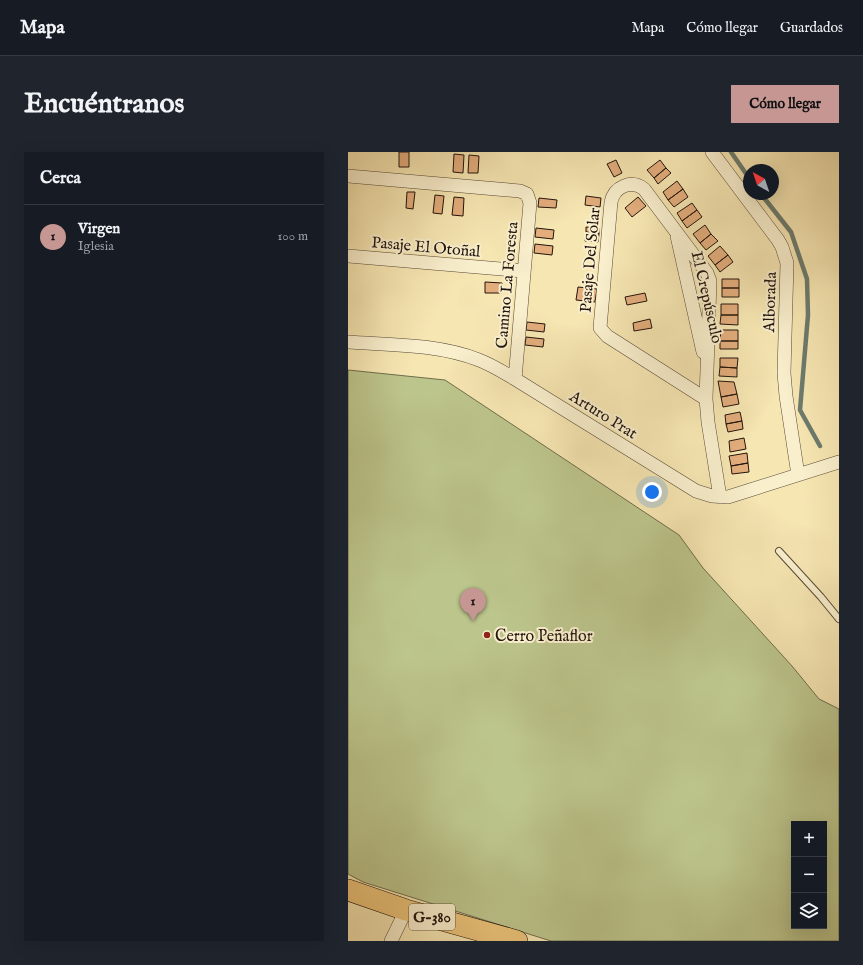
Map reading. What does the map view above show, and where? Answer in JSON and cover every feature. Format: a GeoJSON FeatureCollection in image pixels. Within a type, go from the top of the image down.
{"type":"FeatureCollection","features":[{"type":"Feature","properties":{"kind":"main road","name":"G-380"},"geometry":{"type":"LineString","coordinates":[[348,890],[406,910],[517,941]]}},
{"type":"Feature","properties":{"kind":"street","name":"Alborada"},"geometry":{"type":"LineString","coordinates":[[712,152],[778,240],[785,254],[787,271],[784,373],[798,475]]}},
{"type":"Feature","properties":{"kind":"street","name":"Camino La Foresta"},"geometry":{"type":"LineString","coordinates":[[348,176],[520,191],[527,194],[530,202],[514,379]]}},
{"type":"Feature","properties":{"kind":"street","name":"El Crepúsculo"},"geometry":{"type":"LineString","coordinates":[[619,189],[630,184],[636,184],[641,186],[647,192],[707,274],[710,281],[706,399],[708,422],[720,497]]}},
{"type":"Feature","properties":{"kind":"street","name":"Pasaje Del Solar"},"geometry":{"type":"LineString","coordinates":[[619,189],[614,193],[611,202],[600,324],[602,331],[607,336],[706,399]]}},
{"type":"Feature","properties":{"kind":"street","name":"El Crepúsculo"},"geometry":{"type":"LineString","coordinates":[[676,232],[707,369]]}},
{"type":"Feature","properties":{"kind":"street","name":"Pasaje El Otoñal"},"geometry":{"type":"LineString","coordinates":[[348,256],[524,271]]}},
{"type":"Feature","properties":{"kind":"street","name":"Arturo Prat"},"geometry":{"type":"LineString","coordinates":[[348,342],[429,347],[446,350],[479,360],[514,379],[696,491],[704,494],[728,497],[839,462]]}},
{"type":"Feature","properties":{"kind":"street"},"geometry":{"type":"LineString","coordinates":[[391,941],[406,910]]}},
{"type":"Feature","properties":{"kind":"lane"},"geometry":{"type":"LineString","coordinates":[[779,551],[811,585],[839,619]]}},
{"type":"Feature","properties":{"kind":"green space"},"geometry":{"type":"Polygon","coordinates":[[[348,370],[445,380],[679,535],[703,568],[792,666],[819,699],[839,709],[839,941],[551,941],[363,882],[348,874],[348,370]]]}},
{"type":"Feature","properties":{"kind":"building"},"geometry":{"type":"Polygon","coordinates":[[[399,152],[409,152],[409,167],[399,167],[399,152]]]}},
{"type":"Feature","properties":{"kind":"building"},"geometry":{"type":"Polygon","coordinates":[[[454,154],[464,155],[463,173],[453,172],[454,154]]]}},
{"type":"Feature","properties":{"kind":"building"},"geometry":{"type":"Polygon","coordinates":[[[469,155],[479,156],[478,173],[468,173],[469,155]]]}},
{"type":"Feature","properties":{"kind":"building"},"geometry":{"type":"Polygon","coordinates":[[[616,160],[622,173],[614,177],[607,164],[616,160]]]}},
{"type":"Feature","properties":{"kind":"building"},"geometry":{"type":"Polygon","coordinates":[[[660,160],[666,168],[654,178],[647,170],[660,160]]]}},
{"type":"Feature","properties":{"kind":"building"},"geometry":{"type":"Polygon","coordinates":[[[666,168],[671,173],[658,184],[654,178],[666,168]]]}},
{"type":"Feature","properties":{"kind":"building"},"geometry":{"type":"Polygon","coordinates":[[[677,181],[683,189],[668,200],[663,192],[677,181]]]}},
{"type":"Feature","properties":{"kind":"building"},"geometry":{"type":"Polygon","coordinates":[[[683,189],[688,197],[674,207],[668,200],[683,189]]]}},
{"type":"Feature","properties":{"kind":"building"},"geometry":{"type":"Polygon","coordinates":[[[407,192],[415,192],[413,209],[406,208],[407,192]]]}},
{"type":"Feature","properties":{"kind":"building"},"geometry":{"type":"Polygon","coordinates":[[[435,195],[444,196],[442,214],[433,213],[435,195]]]}},
{"type":"Feature","properties":{"kind":"building"},"geometry":{"type":"Polygon","coordinates":[[[586,196],[601,198],[600,207],[585,205],[586,196]]]}},
{"type":"Feature","properties":{"kind":"building"},"geometry":{"type":"Polygon","coordinates":[[[454,197],[464,198],[463,216],[452,215],[454,197]]]}},
{"type":"Feature","properties":{"kind":"building"},"geometry":{"type":"Polygon","coordinates":[[[638,197],[646,206],[632,217],[625,208],[638,197]]]}},
{"type":"Feature","properties":{"kind":"building"},"geometry":{"type":"Polygon","coordinates":[[[539,198],[557,200],[556,208],[538,207],[539,198]]]}},
{"type":"Feature","properties":{"kind":"building"},"geometry":{"type":"Polygon","coordinates":[[[692,203],[697,210],[682,221],[677,213],[692,203]]]}},
{"type":"Feature","properties":{"kind":"building"},"geometry":{"type":"Polygon","coordinates":[[[697,210],[702,217],[687,228],[682,221],[697,210]]]}},
{"type":"Feature","properties":{"kind":"building"},"geometry":{"type":"Polygon","coordinates":[[[705,225],[711,234],[700,243],[693,234],[705,225]]]}},
{"type":"Feature","properties":{"kind":"building"},"geometry":{"type":"Polygon","coordinates":[[[586,227],[599,228],[599,234],[586,232],[586,227]]]}},
{"type":"Feature","properties":{"kind":"building"},"geometry":{"type":"Polygon","coordinates":[[[536,228],[554,230],[553,239],[535,237],[536,228]]]}},
{"type":"Feature","properties":{"kind":"building"},"geometry":{"type":"Polygon","coordinates":[[[586,232],[599,234],[598,242],[585,241],[586,232]]]}},
{"type":"Feature","properties":{"kind":"building"},"geometry":{"type":"Polygon","coordinates":[[[711,234],[718,241],[706,250],[700,243],[711,234]]]}},
{"type":"Feature","properties":{"kind":"building"},"geometry":{"type":"Polygon","coordinates":[[[535,244],[553,246],[552,255],[534,253],[535,244]]]}},
{"type":"Feature","properties":{"kind":"building"},"geometry":{"type":"Polygon","coordinates":[[[720,246],[728,255],[715,265],[708,256],[720,246]]]}},
{"type":"Feature","properties":{"kind":"building"},"geometry":{"type":"Polygon","coordinates":[[[728,255],[733,262],[720,272],[715,265],[728,255]]]}},
{"type":"Feature","properties":{"kind":"building"},"geometry":{"type":"Polygon","coordinates":[[[722,279],[739,279],[739,288],[722,288],[722,279]]]}},
{"type":"Feature","properties":{"kind":"building"},"geometry":{"type":"Polygon","coordinates":[[[485,282],[502,283],[502,293],[485,293],[485,282]]]}},
{"type":"Feature","properties":{"kind":"building"},"geometry":{"type":"Polygon","coordinates":[[[578,287],[597,289],[595,302],[576,300],[578,287]]]}},
{"type":"Feature","properties":{"kind":"building"},"geometry":{"type":"Polygon","coordinates":[[[722,288],[739,288],[739,297],[722,297],[722,288]]]}},
{"type":"Feature","properties":{"kind":"building"},"geometry":{"type":"Polygon","coordinates":[[[645,293],[647,301],[627,305],[625,297],[645,293]]]}},
{"type":"Feature","properties":{"kind":"building"},"geometry":{"type":"Polygon","coordinates":[[[721,304],[738,304],[738,315],[721,315],[721,304]]]}},
{"type":"Feature","properties":{"kind":"building"},"geometry":{"type":"Polygon","coordinates":[[[721,315],[738,315],[738,325],[720,324],[721,315]]]}},
{"type":"Feature","properties":{"kind":"building"},"geometry":{"type":"Polygon","coordinates":[[[650,319],[652,328],[634,331],[633,323],[650,319]]]}},
{"type":"Feature","properties":{"kind":"building"},"geometry":{"type":"Polygon","coordinates":[[[527,322],[545,324],[544,332],[526,330],[527,322]]]}},
{"type":"Feature","properties":{"kind":"building"},"geometry":{"type":"Polygon","coordinates":[[[721,330],[738,330],[738,341],[720,341],[721,330]]]}},
{"type":"Feature","properties":{"kind":"building"},"geometry":{"type":"Polygon","coordinates":[[[526,337],[544,339],[543,347],[525,345],[526,337]]]}},
{"type":"Feature","properties":{"kind":"building"},"geometry":{"type":"Polygon","coordinates":[[[720,341],[738,341],[738,349],[720,349],[720,341]]]}},
{"type":"Feature","properties":{"kind":"building"},"geometry":{"type":"Polygon","coordinates":[[[720,358],[738,358],[737,368],[720,367],[720,358]]]}},
{"type":"Feature","properties":{"kind":"building"},"geometry":{"type":"Polygon","coordinates":[[[720,367],[737,368],[737,377],[719,376],[720,367]]]}},
{"type":"Feature","properties":{"kind":"building"},"geometry":{"type":"Polygon","coordinates":[[[718,381],[734,382],[737,394],[721,397],[718,381]]]}},
{"type":"Feature","properties":{"kind":"building"},"geometry":{"type":"Polygon","coordinates":[[[737,394],[739,404],[723,407],[721,397],[737,394]]]}},
{"type":"Feature","properties":{"kind":"building"},"geometry":{"type":"Polygon","coordinates":[[[740,412],[742,421],[726,424],[725,415],[740,412]]]}},
{"type":"Feature","properties":{"kind":"building"},"geometry":{"type":"Polygon","coordinates":[[[742,421],[743,429],[728,432],[726,424],[742,421]]]}},
{"type":"Feature","properties":{"kind":"building"},"geometry":{"type":"Polygon","coordinates":[[[744,438],[746,449],[730,452],[729,441],[744,438]]]}},
{"type":"Feature","properties":{"kind":"building"},"geometry":{"type":"Polygon","coordinates":[[[747,453],[748,463],[731,466],[729,456],[747,453]]]}},
{"type":"Feature","properties":{"kind":"building"},"geometry":{"type":"Polygon","coordinates":[[[748,463],[749,472],[732,474],[731,466],[748,463]]]}},
{"type":"Feature","properties":{"kind":"waterway"},"geometry":{"type":"LineString","coordinates":[[731,152],[743,169]]}},
{"type":"Feature","properties":{"kind":"waterway"},"geometry":{"type":"LineString","coordinates":[[766,200],[791,232],[807,279],[808,315],[800,410],[820,446]]}},
{"type":"Feature","properties":{"kind":"place","name":"Virgen"},"geometry":{"type":"Point","coordinates":[473,621]}},
{"type":"Feature","properties":{"kind":"place","name":"Cerro Peñaflor"},"geometry":{"type":"Point","coordinates":[487,635]}}]}
